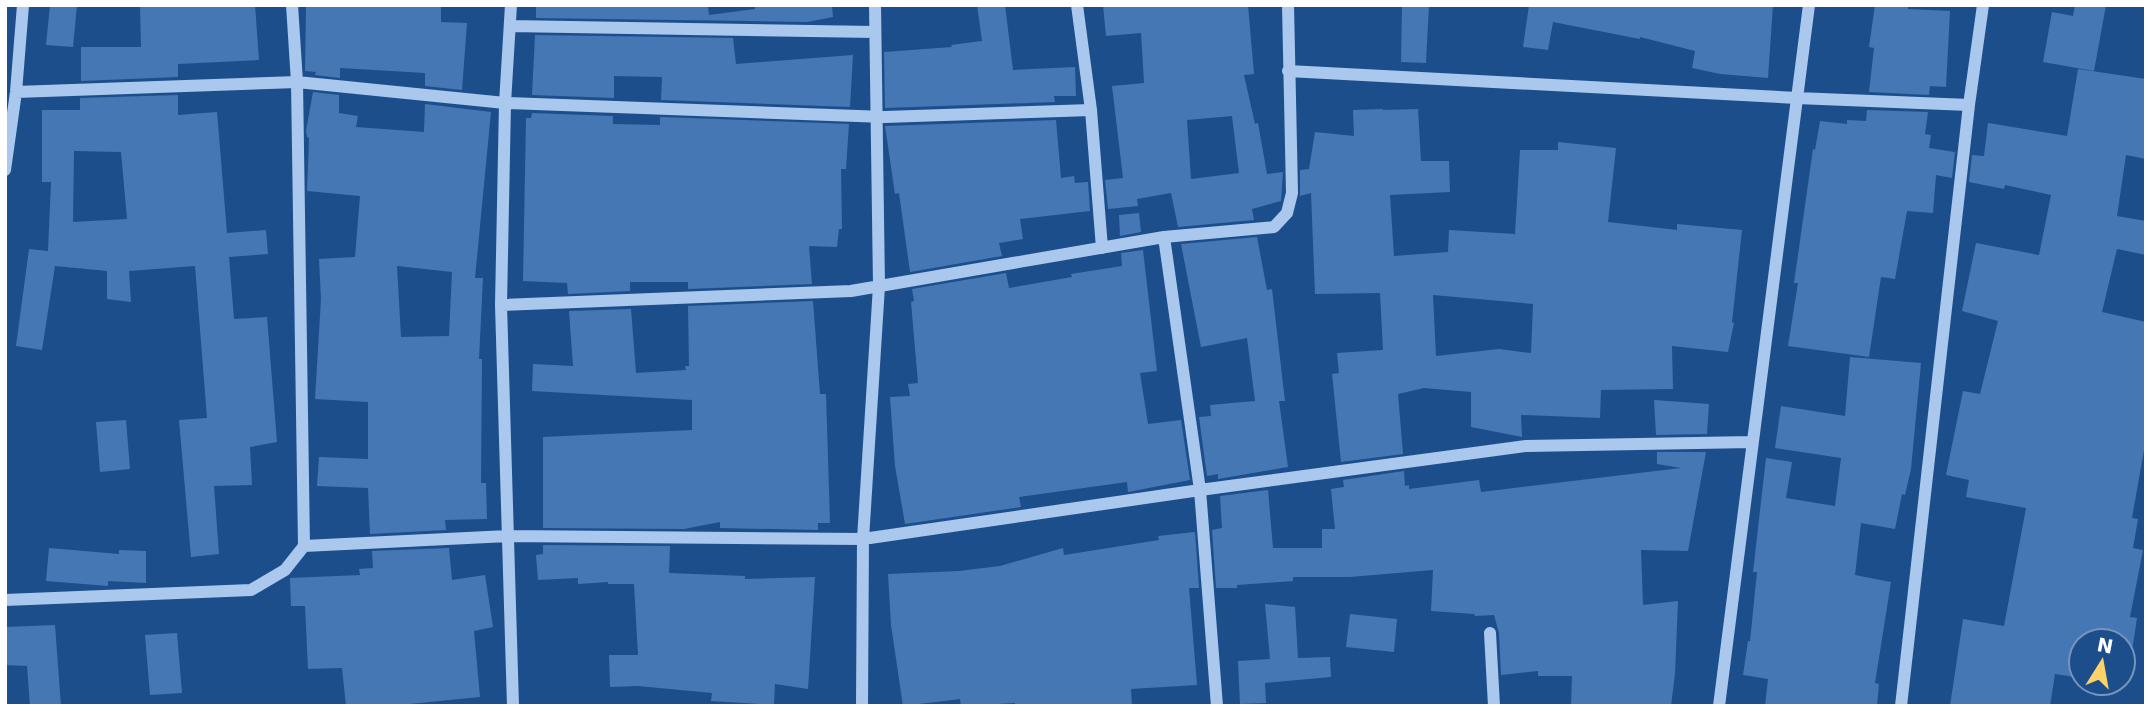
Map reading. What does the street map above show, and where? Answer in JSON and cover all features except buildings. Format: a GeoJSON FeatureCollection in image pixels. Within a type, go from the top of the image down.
{"type":"FeatureCollection","features":[{"type":"Feature","properties":{"kind":"street"},"geometry":{"type":"LineString","coordinates":[[5,170],[16,92],[23,5]]}},
{"type":"Feature","properties":{"kind":"street"},"geometry":{"type":"LineString","coordinates":[[5,600],[251,590],[285,570],[304,546],[297,82],[292,5]]}},
{"type":"Feature","properties":{"kind":"street"},"geometry":{"type":"LineString","coordinates":[[511,5],[505,103],[501,304],[513,706]]}},
{"type":"Feature","properties":{"kind":"street"},"geometry":{"type":"LineString","coordinates":[[862,706],[863,539],[879,286],[875,5]]}},
{"type":"Feature","properties":{"kind":"street"},"geometry":{"type":"LineString","coordinates":[[1077,5],[1091,110],[1102,248]]}},
{"type":"Feature","properties":{"kind":"street"},"geometry":{"type":"LineString","coordinates":[[501,304],[851,290],[1164,237],[1274,227],[1287,213],[1293,193],[1288,5]]}},
{"type":"Feature","properties":{"kind":"street"},"geometry":{"type":"LineString","coordinates":[[1719,706],[1809,5]]}},
{"type":"Feature","properties":{"kind":"street"},"geometry":{"type":"LineString","coordinates":[[1901,706],[1969,105],[1983,5]]}},
{"type":"Feature","properties":{"kind":"street"},"geometry":{"type":"LineString","coordinates":[[510,26],[875,32]]}},
{"type":"Feature","properties":{"kind":"street"},"geometry":{"type":"LineString","coordinates":[[1288,71],[1969,105]]}},
{"type":"Feature","properties":{"kind":"street"},"geometry":{"type":"LineString","coordinates":[[16,92],[297,82],[505,103],[876,116],[1091,110]]}},
{"type":"Feature","properties":{"kind":"street"},"geometry":{"type":"LineString","coordinates":[[1164,237],[1200,490],[1217,706]]}},
{"type":"Feature","properties":{"kind":"street"},"geometry":{"type":"LineString","coordinates":[[304,546],[508,536],[863,539],[1526,446],[1752,442]]}},
{"type":"Feature","properties":{"kind":"street"},"geometry":{"type":"LineString","coordinates":[[1490,633],[1494,706]]}}]}
